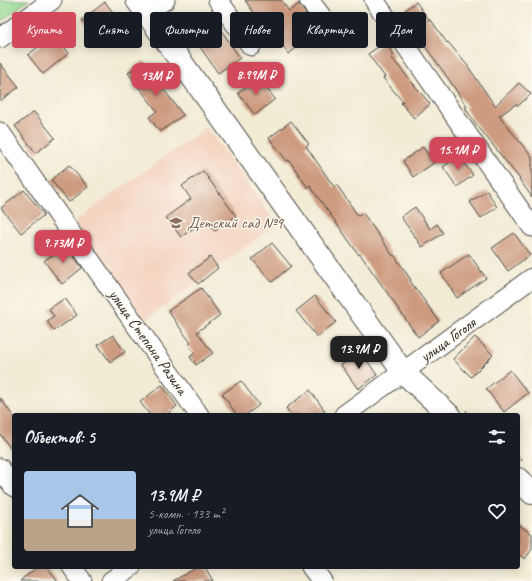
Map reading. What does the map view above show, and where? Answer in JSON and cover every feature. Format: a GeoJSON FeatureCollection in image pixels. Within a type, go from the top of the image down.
{"type":"FeatureCollection","features":[{"type":"Feature","properties":{"kind":"main road"},"geometry":{"type":"LineString","coordinates":[[142,6],[403,372],[447,413]]}},
{"type":"Feature","properties":{"kind":"main road"},"geometry":{"type":"LineString","coordinates":[[520,481],[532,492]]}},
{"type":"Feature","properties":{"kind":"street"},"geometry":{"type":"LineString","coordinates":[[0,38],[52,0]]}},
{"type":"Feature","properties":{"kind":"street"},"geometry":{"type":"LineString","coordinates":[[142,6],[165,0]]}},
{"type":"Feature","properties":{"kind":"street"},"geometry":{"type":"LineString","coordinates":[[218,0],[230,17]]}},
{"type":"Feature","properties":{"kind":"street"},"geometry":{"type":"LineString","coordinates":[[309,0],[318,12]]}},
{"type":"Feature","properties":{"kind":"street"},"geometry":{"type":"LineString","coordinates":[[374,0],[532,228]]}},
{"type":"Feature","properties":{"kind":"street","name":"улица Степана Разина"},"geometry":{"type":"LineString","coordinates":[[0,132],[198,413]]}},
{"type":"Feature","properties":{"kind":"street","name":"улица Гоголя"},"geometry":{"type":"LineString","coordinates":[[347,413],[532,278]]}},
{"type":"Feature","properties":{"kind":"street"},"geometry":{"type":"LineString","coordinates":[[0,468],[12,484]]}},
{"type":"Feature","properties":{"kind":"street"},"geometry":{"type":"LineString","coordinates":[[73,569],[82,581]]}},
{"type":"Feature","properties":{"kind":"street"},"geometry":{"type":"LineString","coordinates":[[111,581],[128,569]]}},
{"type":"Feature","properties":{"kind":"street"},"geometry":{"type":"LineString","coordinates":[[313,569],[322,581]]}},
{"type":"Feature","properties":{"kind":"shaded area","name":"Детский сад №9"},"geometry":{"type":"Polygon","coordinates":[[[206,127],[277,224],[145,320],[74,222],[206,127]]]}},
{"type":"Feature","properties":{"kind":"green space"},"geometry":{"type":"Polygon","coordinates":[[[0,0],[29,0],[12,12],[0,22],[0,0]]]}},
{"type":"Feature","properties":{"kind":"building"},"geometry":{"type":"Polygon","coordinates":[[[245,0],[281,0],[289,11],[299,4],[305,12],[292,12],[292,48],[296,48],[288,54],[284,48],[284,12],[253,12],[245,0]]]}},
{"type":"Feature","properties":{"kind":"building"},"geometry":{"type":"Polygon","coordinates":[[[105,2],[113,12],[92,12],[105,2]]]}},
{"type":"Feature","properties":{"kind":"building"},"geometry":{"type":"Polygon","coordinates":[[[416,2],[423,12],[402,12],[416,2]]]}},
{"type":"Feature","properties":{"kind":"building"},"geometry":{"type":"Polygon","coordinates":[[[426,16],[430,21],[431,20],[447,43],[448,42],[467,65],[495,106],[519,83],[531,94],[518,106],[516,104],[499,116],[532,157],[532,197],[520,179],[476,124],[448,78],[426,48],[426,16]]]}},
{"type":"Feature","properties":{"kind":"building"},"geometry":{"type":"Polygon","coordinates":[[[222,31],[230,43],[230,48],[233,48],[240,58],[218,73],[201,48],[222,48],[222,31]]]}},
{"type":"Feature","properties":{"kind":"building"},"geometry":{"type":"Polygon","coordinates":[[[37,48],[65,48],[69,53],[43,74],[28,55],[37,48]]]}},
{"type":"Feature","properties":{"kind":"building"},"geometry":{"type":"Polygon","coordinates":[[[376,48],[389,48],[394,55],[391,57],[430,104],[414,118],[383,78],[385,77],[368,54],[376,48]]]}},
{"type":"Feature","properties":{"kind":"building"},"geometry":{"type":"Polygon","coordinates":[[[144,61],[183,115],[160,132],[149,117],[157,111],[128,73],[144,61]]]}},
{"type":"Feature","properties":{"kind":"building"},"geometry":{"type":"Polygon","coordinates":[[[0,63],[19,87],[0,101],[0,63]]]}},
{"type":"Feature","properties":{"kind":"building"},"geometry":{"type":"Polygon","coordinates":[[[258,77],[275,99],[255,115],[238,93],[258,77]]]}},
{"type":"Feature","properties":{"kind":"building"},"geometry":{"type":"Polygon","coordinates":[[[34,112],[55,138],[36,153],[15,126],[34,112]]]}},
{"type":"Feature","properties":{"kind":"building"},"geometry":{"type":"Polygon","coordinates":[[[291,121],[309,144],[306,146],[334,187],[337,185],[358,216],[363,213],[439,321],[418,337],[310,186],[308,188],[289,160],[287,161],[269,138],[291,121]]]}},
{"type":"Feature","properties":{"kind":"building"},"geometry":{"type":"Polygon","coordinates":[[[423,147],[434,163],[413,177],[403,161],[423,147]]]}},
{"type":"Feature","properties":{"kind":"building"},"geometry":{"type":"Polygon","coordinates":[[[459,156],[473,175],[457,187],[443,167],[459,156]]]}},
{"type":"Feature","properties":{"kind":"building"},"geometry":{"type":"Polygon","coordinates":[[[69,165],[88,187],[69,202],[51,180],[69,165]]]}},
{"type":"Feature","properties":{"kind":"building"},"geometry":{"type":"Polygon","coordinates":[[[203,171],[236,216],[215,231],[206,219],[181,237],[166,217],[191,199],[182,186],[203,171]]]}},
{"type":"Feature","properties":{"kind":"building"},"geometry":{"type":"Polygon","coordinates":[[[24,190],[44,215],[21,233],[1,208],[24,190]]]}},
{"type":"Feature","properties":{"kind":"building"},"geometry":{"type":"Polygon","coordinates":[[[487,191],[497,207],[481,218],[470,202],[487,191]]]}},
{"type":"Feature","properties":{"kind":"building"},"geometry":{"type":"Polygon","coordinates":[[[415,207],[430,229],[437,224],[443,233],[422,247],[401,217],[415,207]]]}},
{"type":"Feature","properties":{"kind":"building"},"geometry":{"type":"Polygon","coordinates":[[[514,233],[530,255],[508,271],[492,248],[514,233]]]}},
{"type":"Feature","properties":{"kind":"building"},"geometry":{"type":"Polygon","coordinates":[[[272,243],[291,266],[272,282],[252,259],[272,243]]]}},
{"type":"Feature","properties":{"kind":"building"},"geometry":{"type":"Polygon","coordinates":[[[66,245],[82,268],[62,284],[44,261],[66,245]]]}},
{"type":"Feature","properties":{"kind":"building"},"geometry":{"type":"Polygon","coordinates":[[[469,254],[486,278],[457,298],[441,273],[469,254]]]}},
{"type":"Feature","properties":{"kind":"building"},"geometry":{"type":"Polygon","coordinates":[[[210,257],[218,268],[198,284],[189,273],[210,257]]]}},
{"type":"Feature","properties":{"kind":"building"},"geometry":{"type":"Polygon","coordinates":[[[201,288],[220,315],[197,332],[213,353],[196,365],[190,357],[195,353],[188,345],[191,343],[168,311],[201,288]]]}},
{"type":"Feature","properties":{"kind":"building"},"geometry":{"type":"Polygon","coordinates":[[[315,296],[336,322],[317,337],[296,311],[315,296]]]}},
{"type":"Feature","properties":{"kind":"building"},"geometry":{"type":"Polygon","coordinates":[[[65,298],[77,315],[54,331],[47,321],[54,316],[49,309],[65,298]]]}},
{"type":"Feature","properties":{"kind":"building"},"geometry":{"type":"Polygon","coordinates":[[[113,335],[125,352],[110,362],[98,345],[113,335]]]}},
{"type":"Feature","properties":{"kind":"building"},"geometry":{"type":"Polygon","coordinates":[[[475,337],[493,355],[471,377],[453,359],[475,337]]]}},
{"type":"Feature","properties":{"kind":"building"},"geometry":{"type":"Polygon","coordinates":[[[361,352],[377,375],[358,389],[341,365],[361,352]]]}},
{"type":"Feature","properties":{"kind":"building"},"geometry":{"type":"Polygon","coordinates":[[[510,370],[528,393],[504,412],[486,389],[510,370]]]}},
{"type":"Feature","properties":{"kind":"building"},"geometry":{"type":"Polygon","coordinates":[[[241,381],[259,405],[249,413],[236,413],[222,394],[241,381]]]}},
{"type":"Feature","properties":{"kind":"building"},"geometry":{"type":"Polygon","coordinates":[[[162,385],[177,406],[168,413],[148,413],[140,402],[162,385]]]}},
{"type":"Feature","properties":{"kind":"building"},"geometry":{"type":"Polygon","coordinates":[[[310,390],[325,411],[322,413],[290,413],[286,408],[310,390]]]}},
{"type":"Feature","properties":{"kind":"building"},"geometry":{"type":"Polygon","coordinates":[[[0,398],[12,414],[12,450],[0,434],[0,398]]]}},
{"type":"Feature","properties":{"kind":"building"},"geometry":{"type":"Polygon","coordinates":[[[520,525],[532,534],[532,549],[525,559],[520,555],[520,525]]]}},
{"type":"Feature","properties":{"kind":"building"},"geometry":{"type":"Polygon","coordinates":[[[35,569],[49,569],[58,581],[20,581],[35,569]]]}},
{"type":"Feature","properties":{"kind":"building"},"geometry":{"type":"Polygon","coordinates":[[[194,569],[206,569],[213,581],[173,581],[194,569]]]}},
{"type":"Feature","properties":{"kind":"place","name":"Детский сад №9"},"geometry":{"type":"Point","coordinates":[176,223]}}]}
